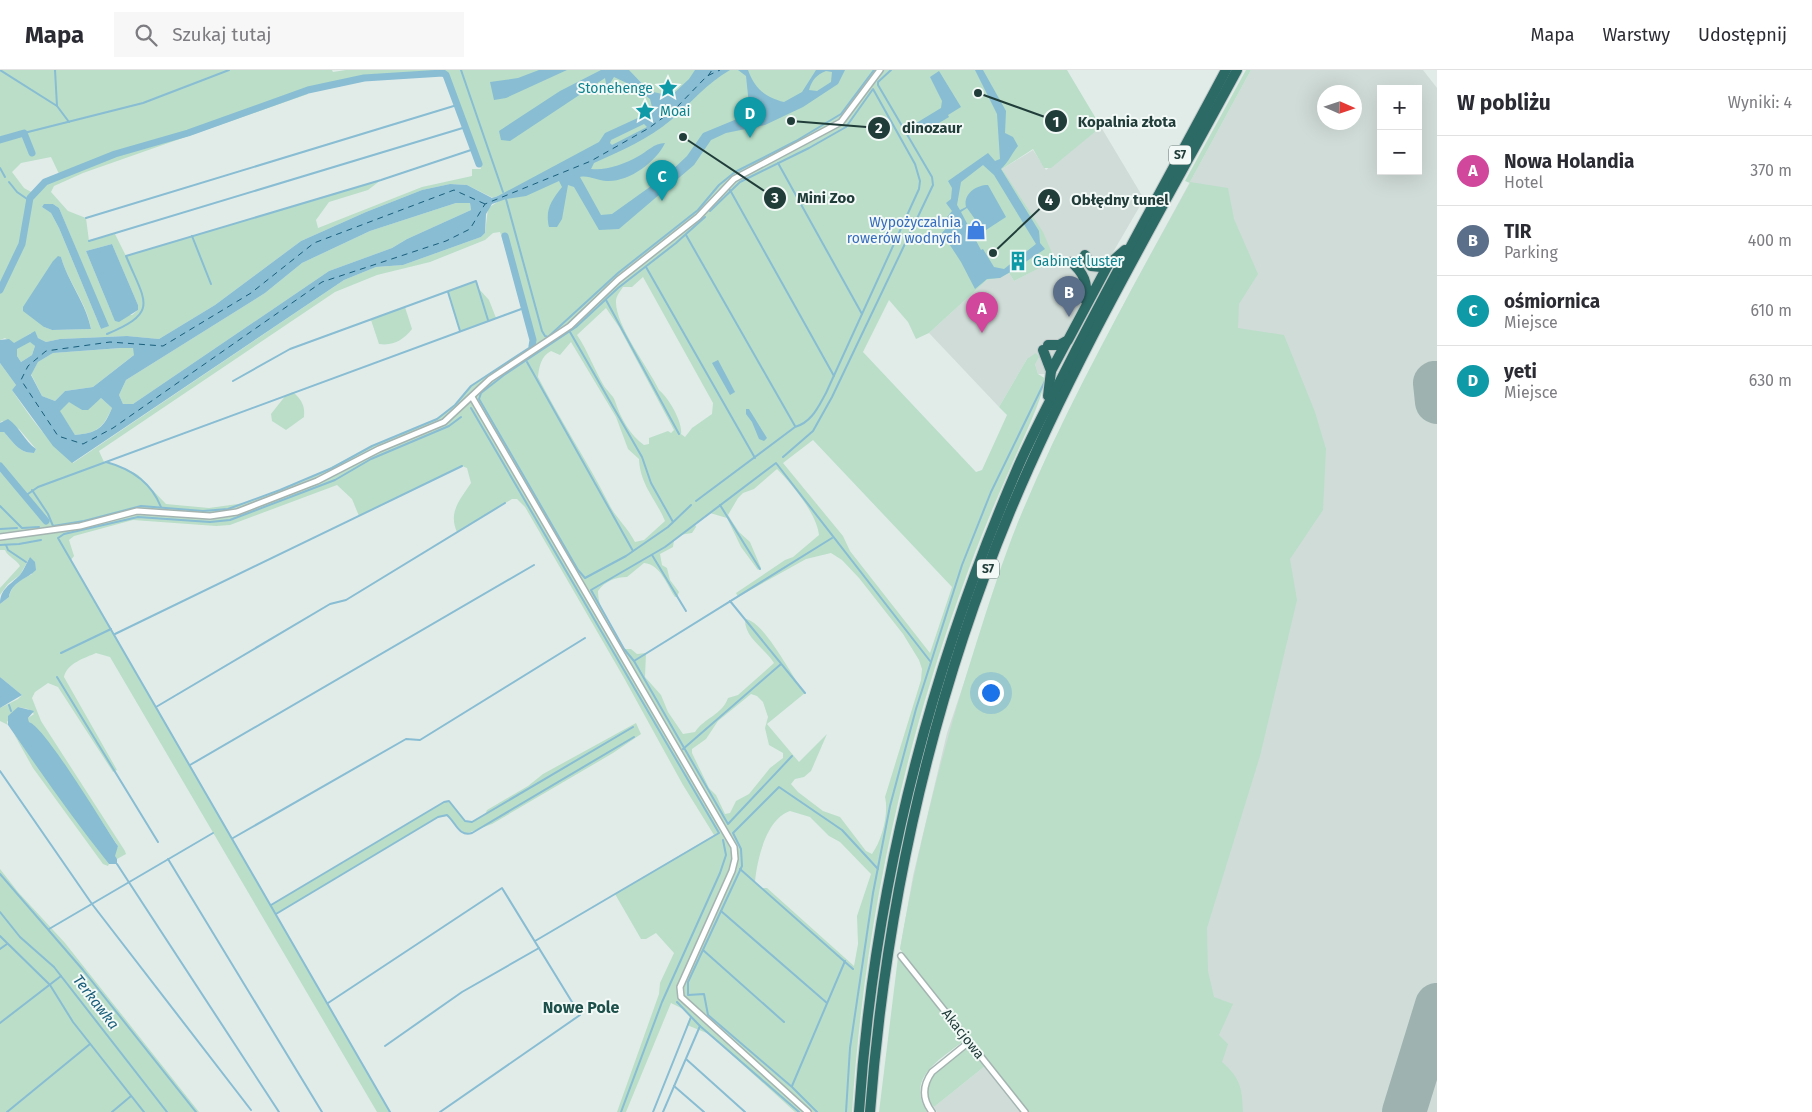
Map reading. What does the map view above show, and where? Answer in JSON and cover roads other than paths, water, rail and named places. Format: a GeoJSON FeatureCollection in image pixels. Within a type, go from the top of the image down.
{"type":"FeatureCollection","features":[{"type":"Feature","properties":{"kind":"highway","name":"S7"},"geometry":{"type":"LineString","coordinates":[[859,1112],[867,1018],[895,847],[915,762],[937,683],[973,578],[1013,480],[1042,417],[1134,240],[1226,70]]}},
{"type":"Feature","properties":{"kind":"highway","name":"S7"},"geometry":{"type":"LineString","coordinates":[[870,1112],[883,979],[906,847],[936,725],[968,623],[1009,513],[1060,402],[1115,295],[1237,70]]}},
{"type":"Feature","properties":{"kind":"highway"},"geometry":{"type":"LineString","coordinates":[[1051,371],[1108,265],[1134,240]]}},
{"type":"Feature","properties":{"kind":"highway"},"geometry":{"type":"LineString","coordinates":[[1085,255],[1091,266],[1101,268],[1108,265]]}},
{"type":"Feature","properties":{"kind":"highway"},"geometry":{"type":"LineString","coordinates":[[1071,262],[1081,270],[1086,282],[1085,306]]}},
{"type":"Feature","properties":{"kind":"highway"},"geometry":{"type":"LineString","coordinates":[[1042,417],[1050,384],[1051,371],[1045,347],[1059,345],[1068,340]]}},
{"type":"Feature","properties":{"kind":"street"},"geometry":{"type":"LineString","coordinates":[[0,537],[85,526],[136,511],[210,516],[237,512],[317,481],[379,449],[432,428],[451,418],[490,379],[570,326],[618,280],[698,217],[734,179],[841,122],[880,70]]}},
{"type":"Feature","properties":{"kind":"street"},"geometry":{"type":"LineString","coordinates":[[472,397],[734,847],[734,865],[680,987],[681,998],[808,1112]]}},
{"type":"Feature","properties":{"kind":"street","name":"Akacjowa"},"geometry":{"type":"LineString","coordinates":[[901,956],[1025,1112]]}},
{"type":"Feature","properties":{"kind":"street"},"geometry":{"type":"LineString","coordinates":[[932,1112],[925,1099],[924,1091],[928,1078],[932,1072],[969,1042]]}},
{"type":"Feature","properties":{"kind":"water"},"geometry":{"type":"Polygon","coordinates":[[[539,70],[567,70],[506,98],[494,100],[490,82],[518,78],[539,70]]]}},
{"type":"Feature","properties":{"kind":"water"},"geometry":{"type":"Polygon","coordinates":[[[601,70],[629,70],[649,91],[671,96],[689,79],[695,70],[730,70],[706,87],[662,127],[634,144],[594,163],[591,169],[609,168],[621,164],[637,157],[654,146],[665,143],[655,157],[641,170],[615,180],[604,181],[580,177],[601,215],[612,214],[668,174],[687,156],[703,133],[737,119],[749,105],[746,76],[738,70],[748,70],[761,91],[771,98],[784,102],[802,92],[816,70],[845,70],[838,84],[803,107],[765,125],[726,133],[711,140],[694,165],[619,229],[599,230],[574,187],[568,185],[562,219],[557,227],[549,227],[548,211],[562,187],[559,181],[526,196],[506,199],[492,204],[486,214],[485,233],[481,237],[403,265],[376,267],[344,280],[72,463],[53,446],[12,390],[16,385],[0,363],[0,340],[9,339],[14,343],[35,331],[38,338],[46,342],[60,339],[127,336],[159,339],[215,305],[301,241],[422,190],[450,184],[467,185],[492,198],[498,196],[599,142],[605,133],[653,111],[650,99],[633,86],[614,77],[607,88],[605,78],[510,141],[501,140],[499,131],[560,91],[601,70]],[[826,71],[815,78],[809,90],[817,91],[831,82],[832,72],[826,71]],[[644,124],[611,140],[610,143],[612,145],[647,127],[644,124]],[[456,203],[370,231],[302,263],[265,293],[126,380],[119,395],[123,404],[133,404],[329,271],[392,248],[407,239],[471,210],[470,203],[456,203]],[[30,342],[17,349],[17,356],[21,362],[32,355],[35,346],[30,342]],[[121,348],[53,353],[38,362],[31,375],[42,396],[55,401],[65,391],[93,387],[134,355],[133,348],[121,348]],[[101,398],[88,410],[82,410],[69,402],[60,411],[75,435],[89,433],[99,428],[103,425],[112,408],[101,398]]]}},
{"type":"Feature","properties":{"kind":"water"},"geometry":{"type":"Polygon","coordinates":[[[975,70],[983,70],[1006,111],[1005,133],[1013,137],[1018,146],[1001,169],[1039,231],[1040,243],[1045,249],[1000,278],[987,279],[975,289],[961,262],[942,233],[948,226],[943,222],[952,211],[946,203],[951,199],[952,188],[948,181],[988,153],[995,161],[1000,159],[997,114],[975,70]],[[983,165],[961,182],[957,205],[960,210],[966,207],[966,198],[971,192],[983,185],[988,185],[1006,217],[986,230],[982,229],[967,208],[961,212],[981,250],[983,249],[994,267],[1004,269],[1036,244],[994,175],[983,165]]]}},
{"type":"Feature","properties":{"kind":"water"},"geometry":{"type":"Polygon","coordinates":[[[939,71],[961,107],[948,115],[949,117],[919,135],[913,125],[941,108],[942,101],[930,77],[939,71]]]}},
{"type":"Feature","properties":{"kind":"water"},"geometry":{"type":"Polygon","coordinates":[[[44,204],[53,204],[59,208],[109,326],[101,329],[59,228],[51,213],[42,207],[44,204]]]}},
{"type":"Feature","properties":{"kind":"water"},"geometry":{"type":"Polygon","coordinates":[[[112,244],[138,305],[138,310],[119,322],[115,321],[86,251],[112,244]]]}},
{"type":"Feature","properties":{"kind":"water"},"geometry":{"type":"Polygon","coordinates":[[[58,256],[61,257],[85,310],[91,329],[52,330],[44,327],[23,311],[23,307],[58,256]]]}},
{"type":"Feature","properties":{"kind":"water"},"geometry":{"type":"Polygon","coordinates":[[[718,360],[735,392],[730,395],[712,363],[718,360]]]}},
{"type":"Feature","properties":{"kind":"water"},"geometry":{"type":"Polygon","coordinates":[[[746,409],[749,409],[767,438],[764,441],[759,439],[752,422],[746,414],[746,409]]]}},
{"type":"Feature","properties":{"kind":"water"},"geometry":{"type":"Polygon","coordinates":[[[8,419],[36,449],[34,453],[20,449],[4,432],[0,432],[0,423],[8,419]]]}},
{"type":"Feature","properties":{"kind":"water"},"geometry":{"type":"Polygon","coordinates":[[[30,557],[35,562],[36,570],[16,584],[9,597],[0,604],[4,591],[20,575],[30,557]]]}},
{"type":"Feature","properties":{"kind":"water"},"geometry":{"type":"Polygon","coordinates":[[[0,677],[22,695],[0,708],[0,677]]]}},
{"type":"Feature","properties":{"kind":"water"},"geometry":{"type":"Polygon","coordinates":[[[18,707],[34,711],[28,718],[29,722],[37,728],[61,759],[118,846],[115,856],[117,864],[109,864],[8,725],[8,716],[18,707]]]}},
{"type":"Feature","properties":{"kind":"waterway"},"geometry":{"type":"LineString","coordinates":[[0,70],[57,106],[69,122]]}},
{"type":"Feature","properties":{"kind":"waterway"},"geometry":{"type":"LineString","coordinates":[[55,70],[57,106]]}},
{"type":"Feature","properties":{"kind":"waterway"},"geometry":{"type":"LineString","coordinates":[[24,133],[143,103],[229,70]]}},
{"type":"Feature","properties":{"kind":"waterway"},"geometry":{"type":"LineString","coordinates":[[461,70],[503,192]]}},
{"type":"Feature","properties":{"kind":"waterway"},"geometry":{"type":"LineString","coordinates":[[506,199],[542,331],[548,337],[618,273],[698,210],[719,185],[735,172],[796,141],[841,114],[874,70]]}},
{"type":"Feature","properties":{"kind":"waterway"},"geometry":{"type":"LineString","coordinates":[[783,457],[813,431],[832,397],[933,185],[932,177],[878,85],[878,82],[891,70]]}},
{"type":"Feature","properties":{"kind":"waterway"},"geometry":{"type":"LineString","coordinates":[[0,290],[22,244],[30,198],[45,182],[115,154],[188,133],[308,90],[364,78],[443,73],[446,75],[479,164]]}},
{"type":"Feature","properties":{"kind":"waterway"},"geometry":{"type":"LineString","coordinates":[[696,501],[795,427],[806,422],[817,409],[919,189],[920,181],[915,164],[873,89],[846,127],[809,148],[740,182],[710,211]]}},
{"type":"Feature","properties":{"kind":"waterway"},"geometry":{"type":"LineString","coordinates":[[86,218],[457,105]]}},
{"type":"Feature","properties":{"kind":"waterway"},"geometry":{"type":"LineString","coordinates":[[89,241],[466,127]]}},
{"type":"Feature","properties":{"kind":"waterway"},"geometry":{"type":"LineString","coordinates":[[0,140],[24,133],[32,153]]}},
{"type":"Feature","properties":{"kind":"waterway"},"geometry":{"type":"LineString","coordinates":[[107,334],[135,319],[141,312],[144,304],[126,256],[381,180],[474,149]]}},
{"type":"Feature","properties":{"kind":"waterway"},"geometry":{"type":"LineString","coordinates":[[778,163],[862,314]]}},
{"type":"Feature","properties":{"kind":"waterway"},"geometry":{"type":"LineString","coordinates":[[0,168],[5,177]]}},
{"type":"Feature","properties":{"kind":"waterway"},"geometry":{"type":"LineString","coordinates":[[9,182],[17,192],[30,201]]}},
{"type":"Feature","properties":{"kind":"waterway"},"geometry":{"type":"LineString","coordinates":[[730,190],[834,376]]}},
{"type":"Feature","properties":{"kind":"waterway"},"geometry":{"type":"LineString","coordinates":[[691,505],[668,527],[626,556],[585,578],[578,570],[479,399],[481,393],[504,375],[576,327],[618,288],[676,243],[705,217]]}},
{"type":"Feature","properties":{"kind":"waterway"},"geometry":{"type":"LineString","coordinates":[[686,235],[795,426]]}},
{"type":"Feature","properties":{"kind":"waterway"},"geometry":{"type":"LineString","coordinates":[[192,236],[211,284]]}},
{"type":"Feature","properties":{"kind":"waterway"},"geometry":{"type":"LineString","coordinates":[[505,236],[533,340],[532,346]]}},
{"type":"Feature","properties":{"kind":"waterway"},"geometry":{"type":"LineString","coordinates":[[646,267],[755,458]]}},
{"type":"Feature","properties":{"kind":"waterway"},"geometry":{"type":"LineString","coordinates":[[233,381],[290,349],[476,281],[488,320]]}},
{"type":"Feature","properties":{"kind":"waterway"},"geometry":{"type":"LineString","coordinates":[[448,292],[460,331]]}},
{"type":"Feature","properties":{"kind":"waterway"},"geometry":{"type":"LineString","coordinates":[[606,300],[679,434]]}},
{"type":"Feature","properties":{"kind":"waterway"},"geometry":{"type":"LineString","coordinates":[[25,496],[38,487],[524,308]]}},
{"type":"Feature","properties":{"kind":"waterway"},"geometry":{"type":"LineString","coordinates":[[570,332],[642,457],[651,483],[673,522]]}},
{"type":"Feature","properties":{"kind":"waterway"},"geometry":{"type":"LineString","coordinates":[[32,490],[48,514],[53,526],[84,521],[141,506],[203,511],[228,509],[332,468],[372,446],[437,419],[455,405],[471,386],[532,346]]}},
{"type":"Feature","properties":{"kind":"waterway"},"geometry":{"type":"LineString","coordinates":[[527,362],[633,551]]}},
{"type":"Feature","properties":{"kind":"waterway"},"geometry":{"type":"LineString","coordinates":[[846,1112],[850,1048],[873,893],[890,806],[916,709],[962,565],[991,492],[1045,381]]}},
{"type":"Feature","properties":{"kind":"waterway"},"geometry":{"type":"LineString","coordinates":[[471,408],[719,833],[535,941]]}},
{"type":"Feature","properties":{"kind":"waterway"},"geometry":{"type":"LineString","coordinates":[[390,1112],[58,538],[64,534],[138,517],[210,522],[230,520],[335,480],[371,459],[449,426],[461,417]]}},
{"type":"Feature","properties":{"kind":"waterway"},"geometry":{"type":"LineString","coordinates":[[106,462],[124,468],[140,478],[152,490],[161,507]]}},
{"type":"Feature","properties":{"kind":"waterway"},"geometry":{"type":"LineString","coordinates":[[792,756],[728,824],[591,590],[665,547],[776,463],[930,661]]}},
{"type":"Feature","properties":{"kind":"waterway"},"geometry":{"type":"LineString","coordinates":[[0,466],[46,521]]}},
{"type":"Feature","properties":{"kind":"waterway"},"geometry":{"type":"LineString","coordinates":[[115,634],[462,466]]}},
{"type":"Feature","properties":{"kind":"waterway"},"geometry":{"type":"LineString","coordinates":[[156,707],[330,604],[346,600],[505,503]]}},
{"type":"Feature","properties":{"kind":"waterway"},"geometry":{"type":"LineString","coordinates":[[720,505],[760,569]]}},
{"type":"Feature","properties":{"kind":"waterway"},"geometry":{"type":"LineString","coordinates":[[0,506],[22,528],[39,527]]}},
{"type":"Feature","properties":{"kind":"waterway"},"geometry":{"type":"LineString","coordinates":[[0,529],[17,528]]}},
{"type":"Feature","properties":{"kind":"waterway"},"geometry":{"type":"LineString","coordinates":[[634,661],[832,538]]}},
{"type":"Feature","properties":{"kind":"waterway"},"geometry":{"type":"LineString","coordinates":[[0,545],[41,540]]}},
{"type":"Feature","properties":{"kind":"waterway"},"geometry":{"type":"LineString","coordinates":[[6,545],[8,550],[26,562]]}},
{"type":"Feature","properties":{"kind":"waterway"},"geometry":{"type":"LineString","coordinates":[[652,555],[686,611]]}},
{"type":"Feature","properties":{"kind":"waterway"},"geometry":{"type":"LineString","coordinates":[[190,765],[534,565]]}},
{"type":"Feature","properties":{"kind":"waterway"},"geometry":{"type":"LineString","coordinates":[[730,601],[805,693]]}},
{"type":"Feature","properties":{"kind":"waterway"},"geometry":{"type":"LineString","coordinates":[[61,653],[111,629]]}},
{"type":"Feature","properties":{"kind":"waterway"},"geometry":{"type":"LineString","coordinates":[[233,838],[406,739],[420,740],[585,638]]}},
{"type":"Feature","properties":{"kind":"waterway"},"geometry":{"type":"LineString","coordinates":[[683,749],[781,664]]}},
{"type":"Feature","properties":{"kind":"waterway"},"geometry":{"type":"LineString","coordinates":[[57,677],[158,842]]}},
{"type":"Feature","properties":{"kind":"waterway"},"geometry":{"type":"LineString","coordinates":[[9,705],[11,711]]}},
{"type":"Feature","properties":{"kind":"waterway"},"geometry":{"type":"LineString","coordinates":[[271,905],[444,802],[449,801],[465,821],[472,822],[633,727]]}},
{"type":"Feature","properties":{"kind":"waterway"},"geometry":{"type":"LineString","coordinates":[[276,914],[438,817],[447,815],[461,831],[468,834],[472,833],[634,737]]}},
{"type":"Feature","properties":{"kind":"waterway"},"geometry":{"type":"LineString","coordinates":[[0,771],[92,904],[251,1110]]}},
{"type":"Feature","properties":{"kind":"waterway"},"geometry":{"type":"LineString","coordinates":[[817,1112],[792,1087],[708,1015],[704,994],[688,995],[688,982],[742,866],[741,849],[733,833],[779,787],[842,830],[878,869]]}},
{"type":"Feature","properties":{"kind":"waterway"},"geometry":{"type":"LineString","coordinates":[[49,929],[213,833]]}},
{"type":"Feature","properties":{"kind":"waterway"},"geometry":{"type":"LineString","coordinates":[[621,1112],[662,1002],[720,873],[726,855],[723,840]]}},
{"type":"Feature","properties":{"kind":"waterway"},"geometry":{"type":"LineString","coordinates":[[168,859],[322,1112]]}},
{"type":"Feature","properties":{"kind":"waterway"},"geometry":{"type":"LineString","coordinates":[[117,864],[279,1112]]}},
{"type":"Feature","properties":{"kind":"waterway"},"geometry":{"type":"LineString","coordinates":[[740,869],[853,969]]}},
{"type":"Feature","properties":{"kind":"waterway"},"geometry":{"type":"LineString","coordinates":[[0,874],[83,970],[196,1112]]}},
{"type":"Feature","properties":{"kind":"waterway"},"geometry":{"type":"LineString","coordinates":[[328,1003],[502,888],[580,1015],[440,1112]]}},
{"type":"Feature","properties":{"kind":"waterway"},"geometry":{"type":"LineString","coordinates":[[721,911],[827,1003]]}},
{"type":"Feature","properties":{"kind":"waterway","name":"Terkawka"},"geometry":{"type":"LineString","coordinates":[[0,912],[20,937],[54,967],[167,1112]]}},
{"type":"Feature","properties":{"kind":"waterway"},"geometry":{"type":"LineString","coordinates":[[0,936],[50,985],[73,1022],[144,1112]]}},
{"type":"Feature","properties":{"kind":"waterway"},"geometry":{"type":"LineString","coordinates":[[0,949],[7,944]]}},
{"type":"Feature","properties":{"kind":"waterway"},"geometry":{"type":"LineString","coordinates":[[385,1046],[462,992],[539,948]]}},
{"type":"Feature","properties":{"kind":"waterway"},"geometry":{"type":"LineString","coordinates":[[703,950],[784,1022]]}},
{"type":"Feature","properties":{"kind":"waterway"},"geometry":{"type":"LineString","coordinates":[[792,1086],[845,961]]}},
{"type":"Feature","properties":{"kind":"waterway"},"geometry":{"type":"LineString","coordinates":[[0,1023],[61,976]]}},
{"type":"Feature","properties":{"kind":"waterway"},"geometry":{"type":"LineString","coordinates":[[677,1002],[700,1026],[799,1112]]}},
{"type":"Feature","properties":{"kind":"waterway"},"geometry":{"type":"LineString","coordinates":[[653,1112],[691,1017]]}},
{"type":"Feature","properties":{"kind":"waterway"},"geometry":{"type":"LineString","coordinates":[[663,1112],[700,1026]]}},
{"type":"Feature","properties":{"kind":"waterway"},"geometry":{"type":"LineString","coordinates":[[7,1112],[90,1044]]}},
{"type":"Feature","properties":{"kind":"waterway"},"geometry":{"type":"LineString","coordinates":[[686,1059],[745,1112]]}},
{"type":"Feature","properties":{"kind":"waterway"},"geometry":{"type":"LineString","coordinates":[[674,1086],[704,1112]]}},
{"type":"Feature","properties":{"kind":"waterway"},"geometry":{"type":"LineString","coordinates":[[112,1112],[131,1096]]}},
{"type":"Feature","properties":{"kind":"place","name":"Stonehenge"},"geometry":{"type":"Point","coordinates":[668,88]}},
{"type":"Feature","properties":{"kind":"place","name":"Kopalnia złota"},"geometry":{"type":"Point","coordinates":[978,93]}},
{"type":"Feature","properties":{"kind":"place","name":"Moai"},"geometry":{"type":"Point","coordinates":[645,111]}},
{"type":"Feature","properties":{"kind":"place","name":"dinozaur"},"geometry":{"type":"Point","coordinates":[791,121]}},
{"type":"Feature","properties":{"kind":"place","name":"Mini Zoo"},"geometry":{"type":"Point","coordinates":[683,137]}},
{"type":"Feature","properties":{"kind":"place","name":"yeti"},"geometry":{"type":"Point","coordinates":[750,138]}},
{"type":"Feature","properties":{"kind":"place","name":"ośmiornica"},"geometry":{"type":"Point","coordinates":[662,201]}},
{"type":"Feature","properties":{"kind":"place","name":"Wypożyczalnia rowerów wodnych"},"geometry":{"type":"Point","coordinates":[976,230]}},
{"type":"Feature","properties":{"kind":"place","name":"Obłędny tunel"},"geometry":{"type":"Point","coordinates":[993,253]}},
{"type":"Feature","properties":{"kind":"place","name":"Gabinet luster"},"geometry":{"type":"Point","coordinates":[1018,261]}},
{"type":"Feature","properties":{"kind":"place","name":"TIR"},"geometry":{"type":"Point","coordinates":[1069,317]}},
{"type":"Feature","properties":{"kind":"place","name":"Nowa Holandia"},"geometry":{"type":"Point","coordinates":[982,333]}},
{"type":"Feature","properties":{"kind":"district","name":"Nowe Pole"},"geometry":{"type":"Point","coordinates":[581,1007]}}]}
